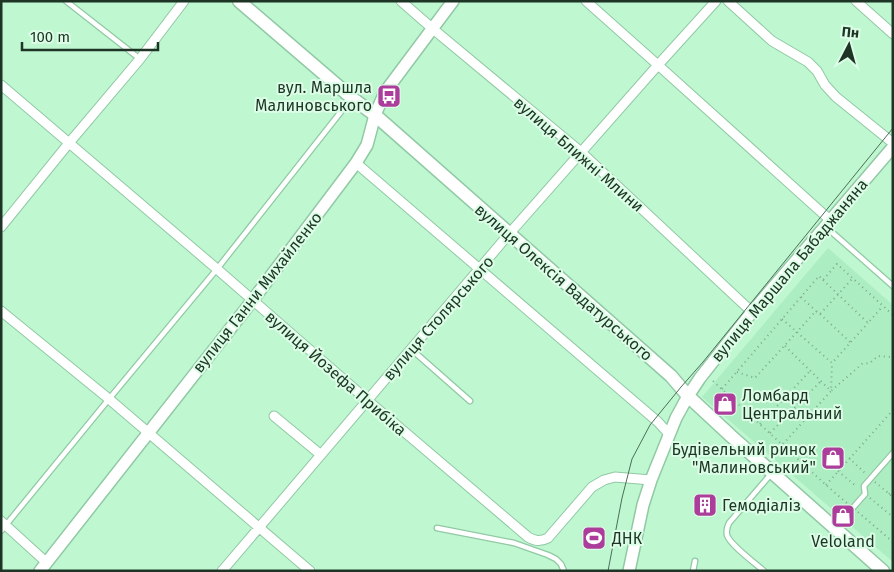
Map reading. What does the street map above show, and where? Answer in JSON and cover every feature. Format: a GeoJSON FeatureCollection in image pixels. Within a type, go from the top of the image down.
{"type":"FeatureCollection","features":[{"type":"Feature","properties":{"kind":"main road","name":"вулиця Олексія Вадатурського"},"geometry":{"type":"LineString","coordinates":[[239,1],[352,98],[375,115],[671,376],[688,396],[883,571]]}},
{"type":"Feature","properties":{"kind":"street"},"geometry":{"type":"LineString","coordinates":[[1,227],[140,59],[184,1]]}},
{"type":"Feature","properties":{"kind":"street","name":"вулиця Ближні Млини"},"geometry":{"type":"LineString","coordinates":[[401,1],[581,152],[752,312]]}},
{"type":"Feature","properties":{"kind":"street","name":"вулиця Ганни Михайленко"},"geometry":{"type":"LineString","coordinates":[[43,567],[252,301],[356,163],[367,145],[375,115],[385,92],[453,1]]}},
{"type":"Feature","properties":{"kind":"street"},"geometry":{"type":"LineString","coordinates":[[586,1],[658,65],[827,223]]}},
{"type":"Feature","properties":{"kind":"street","name":"вулиця Столярського"},"geometry":{"type":"LineString","coordinates":[[222,571],[509,234],[716,1]]}},
{"type":"Feature","properties":{"kind":"street"},"geometry":{"type":"LineString","coordinates":[[728,1],[772,41],[808,62],[836,97],[893,143]]}},
{"type":"Feature","properties":{"kind":"street"},"geometry":{"type":"LineString","coordinates":[[856,1],[893,34]]}},
{"type":"Feature","properties":{"kind":"street","name":"вулиця Йозефа Прибіка"},"geometry":{"type":"LineString","coordinates":[[1,85],[528,537],[540,541]]}},
{"type":"Feature","properties":{"kind":"street","name":"вулиця Маршала Бабаджаняна"},"geometry":{"type":"LineString","coordinates":[[629,571],[643,505],[651,480],[669,434],[688,396],[752,312],[893,147]]}},
{"type":"Feature","properties":{"kind":"street"},"geometry":{"type":"LineString","coordinates":[[356,163],[669,434]]}},
{"type":"Feature","properties":{"kind":"street"},"geometry":{"type":"LineString","coordinates":[[1,311],[109,399],[310,571]]}},
{"type":"Feature","properties":{"kind":"street"},"geometry":{"type":"LineString","coordinates":[[274,416],[321,455]]}},
{"type":"Feature","properties":{"kind":"street"},"geometry":{"type":"LineString","coordinates":[[540,541],[548,538],[592,487],[604,480],[615,477],[651,480]]}},
{"type":"Feature","properties":{"kind":"street"},"geometry":{"type":"LineString","coordinates":[[3,525],[43,567]]}},
{"type":"Feature","properties":{"kind":"lane"},"geometry":{"type":"LineString","coordinates":[[66,1],[140,59]]}},
{"type":"Feature","properties":{"kind":"lane"},"geometry":{"type":"LineString","coordinates":[[3,525],[217,269],[352,98]]}},
{"type":"Feature","properties":{"kind":"lane"},"geometry":{"type":"LineString","coordinates":[[827,223],[893,286]]}},
{"type":"Feature","properties":{"kind":"lane"},"geometry":{"type":"LineString","coordinates":[[411,349],[470,401]]}},
{"type":"Feature","properties":{"kind":"lane"},"geometry":{"type":"LineString","coordinates":[[834,528],[865,494],[864,486],[893,452]]}},
{"type":"Feature","properties":{"kind":"lane"},"geometry":{"type":"LineString","coordinates":[[764,571],[734,545],[726,529],[772,473]]}},
{"type":"Feature","properties":{"kind":"lane"},"geometry":{"type":"LineString","coordinates":[[437,528],[514,543],[556,558],[564,571]]}},
{"type":"Feature","properties":{"kind":"lane"},"geometry":{"type":"LineString","coordinates":[[531,549],[540,541]]}},
{"type":"Feature","properties":{"kind":"lane"},"geometry":{"type":"LineString","coordinates":[[693,571],[695,561]]}},
{"type":"Feature","properties":{"kind":"path"},"geometry":{"type":"LineString","coordinates":[[823,280],[837,264],[893,315]]}},
{"type":"Feature","properties":{"kind":"path"},"geometry":{"type":"LineString","coordinates":[[722,389],[819,276],[868,323]]}},
{"type":"Feature","properties":{"kind":"path"},"geometry":{"type":"LineString","coordinates":[[820,314],[853,278]]}},
{"type":"Feature","properties":{"kind":"path"},"geometry":{"type":"LineString","coordinates":[[801,297],[851,342]]}},
{"type":"Feature","properties":{"kind":"path"},"geometry":{"type":"LineString","coordinates":[[832,391],[832,363],[883,306]]}},
{"type":"Feature","properties":{"kind":"path"},"geometry":{"type":"LineString","coordinates":[[737,372],[755,378],[816,310]]}},
{"type":"Feature","properties":{"kind":"path"},"geometry":{"type":"LineString","coordinates":[[782,318],[832,363]]}},
{"type":"Feature","properties":{"kind":"path"},"geometry":{"type":"LineString","coordinates":[[785,346],[832,391]]}},
{"type":"Feature","properties":{"kind":"path"},"geometry":{"type":"LineString","coordinates":[[782,445],[832,391],[862,364],[870,363],[878,356],[891,357],[893,359]]}},
{"type":"Feature","properties":{"kind":"path"},"geometry":{"type":"LineString","coordinates":[[760,424],[810,371]]}},
{"type":"Feature","properties":{"kind":"path"},"geometry":{"type":"LineString","coordinates":[[713,381],[826,485],[893,542]]}},
{"type":"Feature","properties":{"kind":"path"},"geometry":{"type":"LineString","coordinates":[[770,434],[821,381]]}},
{"type":"Feature","properties":{"kind":"path"},"geometry":{"type":"LineString","coordinates":[[826,485],[893,410]]}},
{"type":"Feature","properties":{"kind":"path"},"geometry":{"type":"LineString","coordinates":[[889,494],[893,490]]}},
{"type":"Feature","properties":{"kind":"shaded area","name":"Будівельний ринок \"Малиновський\""},"geometry":{"type":"Polygon","coordinates":[[[828,248],[893,305],[893,562],[702,397],[828,248]]]}},
{"type":"Feature","properties":{"kind":"tram line"},"geometry":{"type":"LineString","coordinates":[[608,571],[622,498],[632,459],[650,425],[893,128]]}},
{"type":"Feature","properties":{"kind":"place","name":"вул. Маршла Малиновського"},"geometry":{"type":"Point","coordinates":[389,96]}},
{"type":"Feature","properties":{"kind":"place","name":"Ломбард Центральний"},"geometry":{"type":"Point","coordinates":[725,404]}},
{"type":"Feature","properties":{"kind":"place","name":"Будівельний ринок \"Малиновський\""},"geometry":{"type":"Point","coordinates":[833,458]}},
{"type":"Feature","properties":{"kind":"place","name":"Гемодіаліз"},"geometry":{"type":"Point","coordinates":[705,505]}},
{"type":"Feature","properties":{"kind":"place","name":"Veloland"},"geometry":{"type":"Point","coordinates":[843,516]}},
{"type":"Feature","properties":{"kind":"place","name":"ДНК"},"geometry":{"type":"Point","coordinates":[594,538]}}]}
